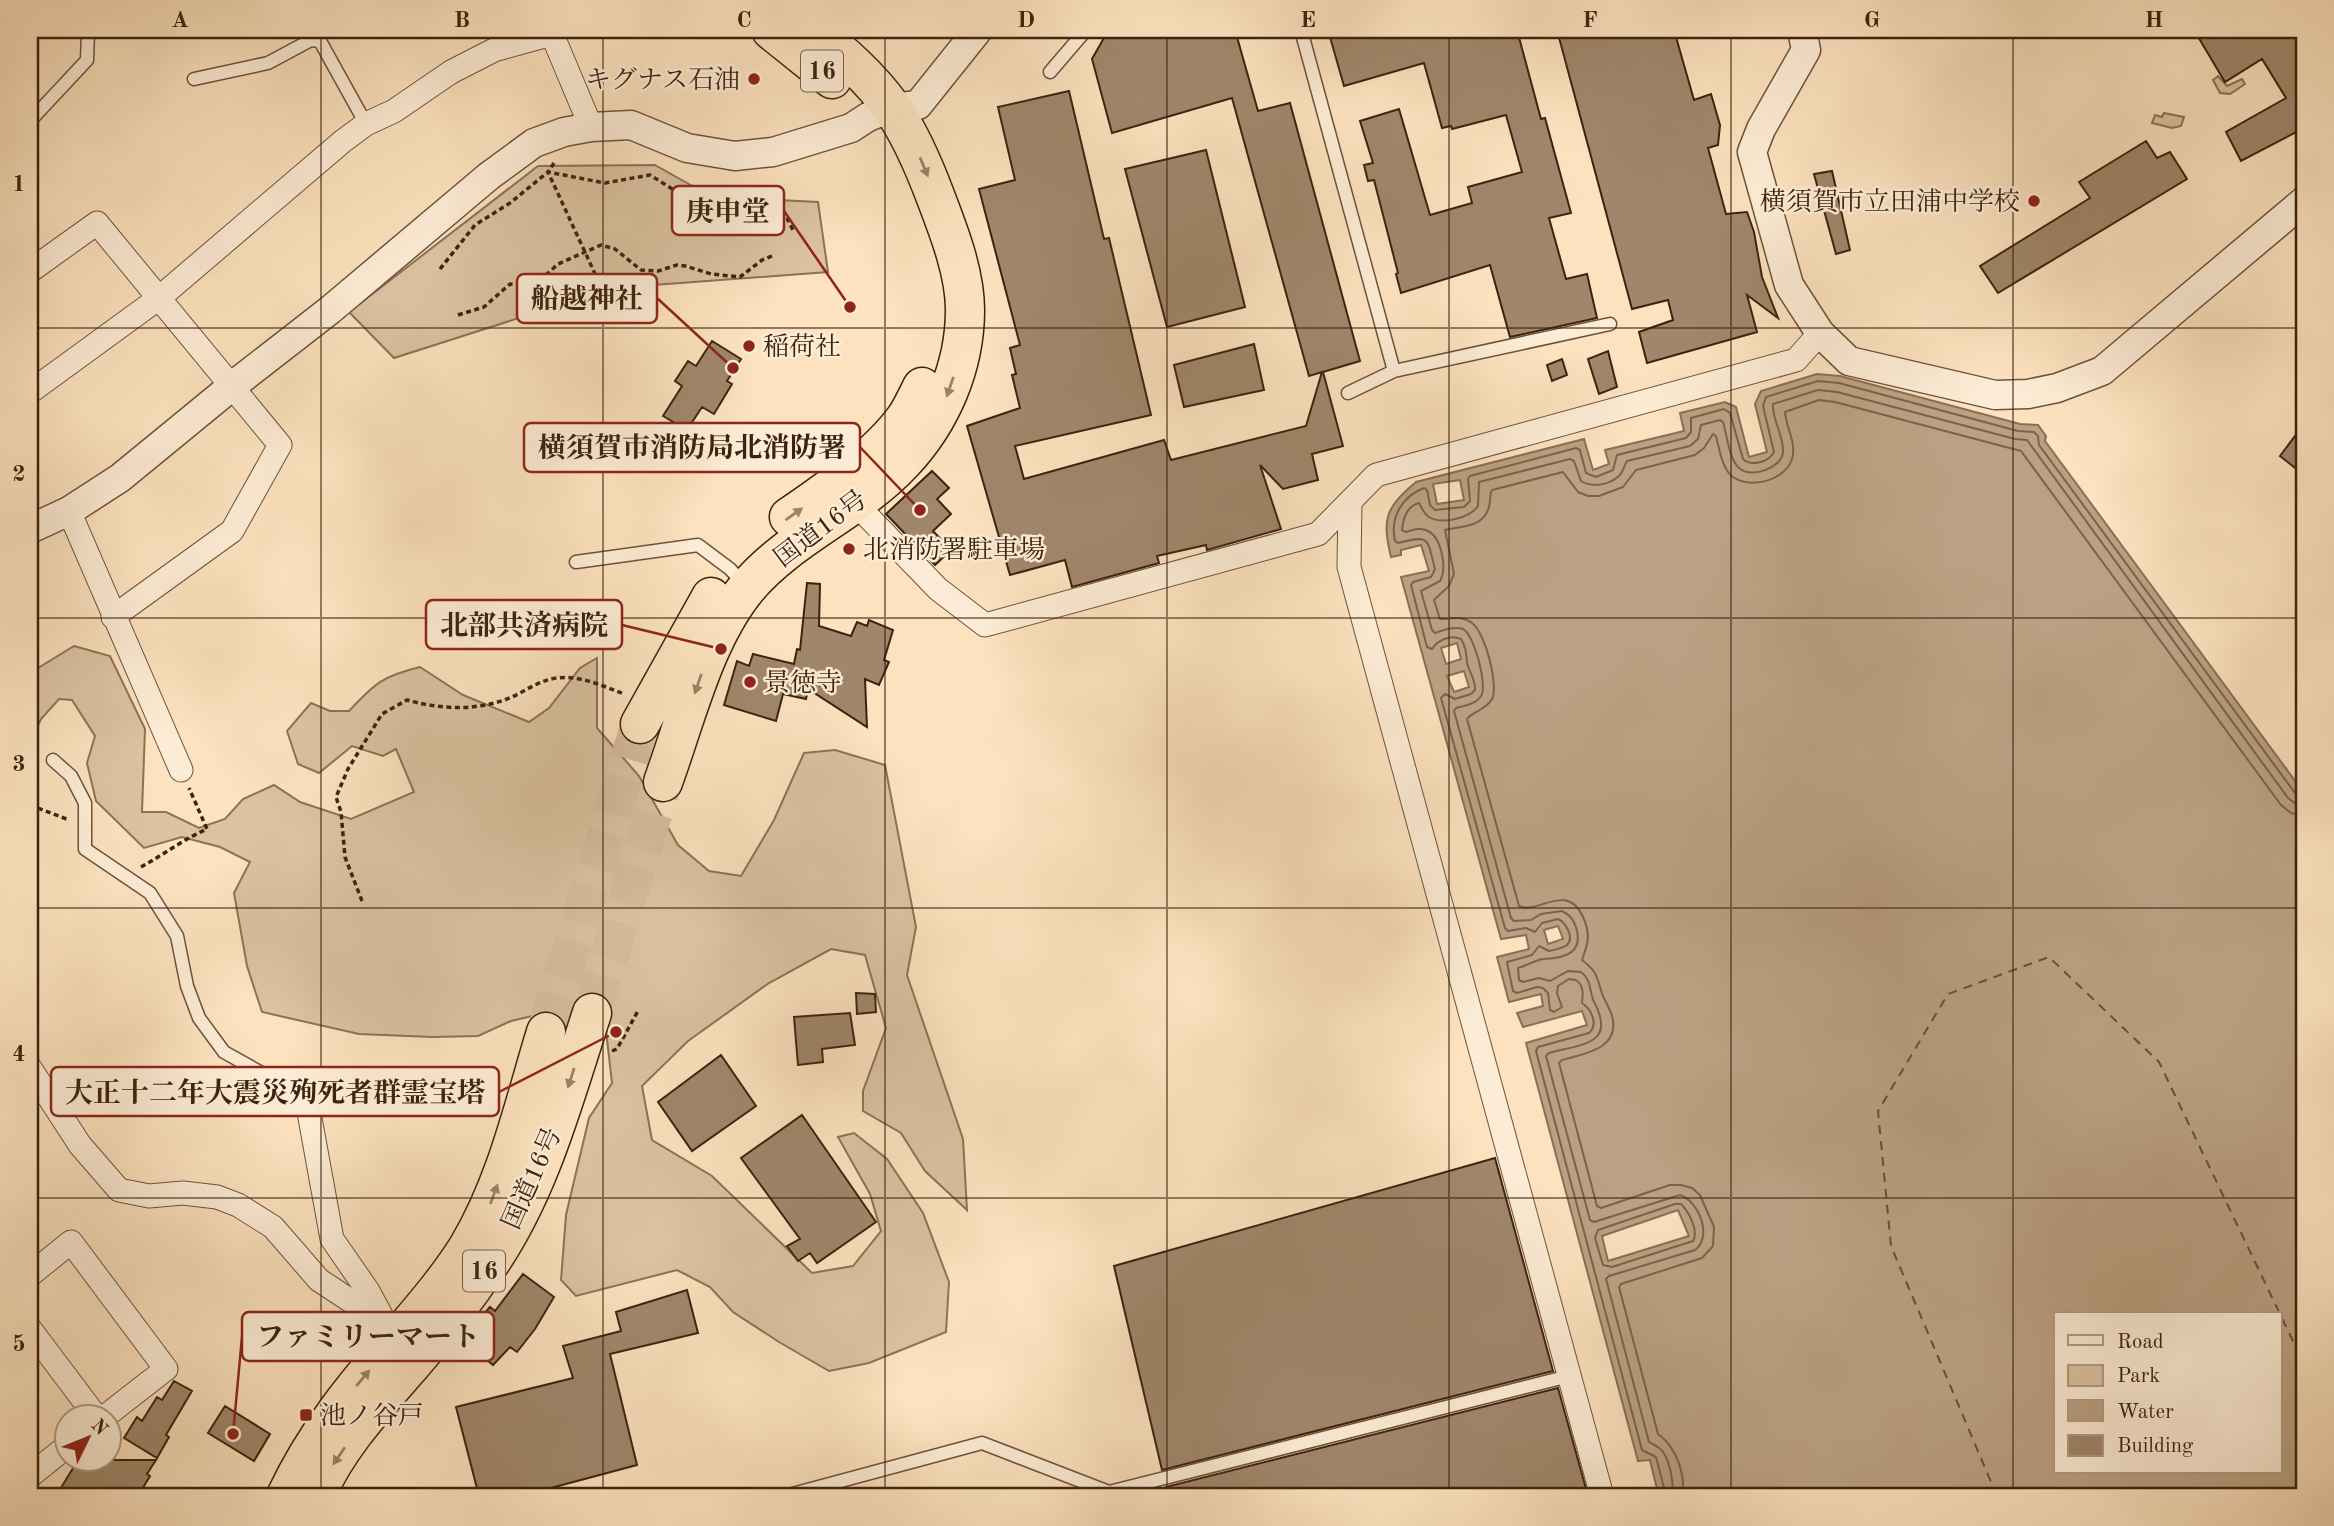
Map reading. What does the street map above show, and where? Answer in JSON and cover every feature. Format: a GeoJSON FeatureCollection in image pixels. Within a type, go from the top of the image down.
{"type":"FeatureCollection","features":[{"type":"Feature","properties":{"kind":"highway","name":"国道16号"},"geometry":{"type":"LineString","coordinates":[[771,30],[880,112]]}},
{"type":"Feature","properties":{"kind":"highway","name":"国道16号"},"geometry":{"type":"LineString","coordinates":[[663,782],[748,549],[773,530],[901,464],[928,431],[949,392],[962,344],[965,309],[960,275],[944,218],[924,165],[880,112],[852,61],[813,30]]}},
{"type":"Feature","properties":{"kind":"highway","name":"国道16号"},"geometry":{"type":"LineString","coordinates":[[633,709],[706,604],[739,579]]}},
{"type":"Feature","properties":{"kind":"highway","name":"国道16号"},"geometry":{"type":"LineString","coordinates":[[286,1496],[300,1466],[329,1420],[401,1339],[473,1237],[536,1124],[592,1013]]}},
{"type":"Feature","properties":{"kind":"highway","name":"国道16号"},"geometry":{"type":"LineString","coordinates":[[536,1124],[546,1032]]}},
{"type":"Feature","properties":{"kind":"highway","name":"国道16号"},"geometry":{"type":"LineString","coordinates":[[316,1496],[322,1481],[361,1423],[401,1339]]}},
{"type":"Feature","properties":{"kind":"street"},"geometry":{"type":"LineString","coordinates":[[30,528],[69,511],[120,478],[330,310],[489,176],[534,143],[564,132],[591,127],[631,125],[687,148],[735,156],[773,152],[851,128],[880,112],[918,105],[978,30]]}},
{"type":"Feature","properties":{"kind":"street"},"geometry":{"type":"LineString","coordinates":[[1802,30],[1806,50],[1761,129],[1752,152],[1790,285],[1820,334],[1849,361],[1995,394],[2028,394],[2057,388],[2102,370],[2304,201]]}},
{"type":"Feature","properties":{"kind":"street"},"geometry":{"type":"LineString","coordinates":[[30,392],[159,298],[366,124],[394,111],[452,72],[494,50],[552,34],[591,127]]}},
{"type":"Feature","properties":{"kind":"street"},"geometry":{"type":"LineString","coordinates":[[30,271],[97,223],[280,445],[232,531],[113,617]]}},
{"type":"Feature","properties":{"kind":"street"},"geometry":{"type":"LineString","coordinates":[[846,494],[937,589],[985,625],[1318,534],[1376,475],[1796,360],[1820,334]]}},
{"type":"Feature","properties":{"kind":"street"},"geometry":{"type":"LineString","coordinates":[[1350,502],[1349,567],[1602,1496]]}},
{"type":"Feature","properties":{"kind":"street"},"geometry":{"type":"LineString","coordinates":[[69,511],[181,770]]}},
{"type":"Feature","properties":{"kind":"street"},"geometry":{"type":"LineString","coordinates":[[30,1068],[80,1145],[119,1189],[149,1196],[183,1193],[217,1197],[238,1205],[273,1227],[319,1280],[401,1339]]}},
{"type":"Feature","properties":{"kind":"street"},"geometry":{"type":"LineString","coordinates":[[308,1107],[332,1239],[401,1339]]}},
{"type":"Feature","properties":{"kind":"street"},"geometry":{"type":"LineString","coordinates":[[30,1275],[71,1242],[166,1369],[121,1404]]}},
{"type":"Feature","properties":{"kind":"street"},"geometry":{"type":"LineString","coordinates":[[30,1329],[86,1404]]}},
{"type":"Feature","properties":{"kind":"street"},"geometry":{"type":"LineString","coordinates":[[30,1476],[52,1458]]}},
{"type":"Feature","properties":{"kind":"lane"},"geometry":{"type":"LineString","coordinates":[[30,121],[87,60],[88,30]]}},
{"type":"Feature","properties":{"kind":"lane"},"geometry":{"type":"LineString","coordinates":[[1050,72],[1086,30]]}},
{"type":"Feature","properties":{"kind":"lane"},"geometry":{"type":"LineString","coordinates":[[1301,30],[1394,371]]}},
{"type":"Feature","properties":{"kind":"lane"},"geometry":{"type":"LineString","coordinates":[[194,79],[268,63],[311,40],[320,41],[366,124]]}},
{"type":"Feature","properties":{"kind":"lane"},"geometry":{"type":"LineString","coordinates":[[1348,393],[1394,371],[1610,324]]}},
{"type":"Feature","properties":{"kind":"lane"},"geometry":{"type":"LineString","coordinates":[[576,562],[698,545],[739,579]]}},
{"type":"Feature","properties":{"kind":"lane"},"geometry":{"type":"LineString","coordinates":[[53,760],[71,776],[85,803],[85,849],[149,893],[177,936],[187,986],[199,1018],[224,1052],[292,1090],[308,1107]]}},
{"type":"Feature","properties":{"kind":"lane"},"geometry":{"type":"LineString","coordinates":[[785,1496],[982,1443],[1109,1492],[1569,1376]]}},
{"type":"Feature","properties":{"kind":"path"},"geometry":{"type":"LineString","coordinates":[[440,269],[475,225],[510,203],[548,172],[558,155]]}},
{"type":"Feature","properties":{"kind":"path"},"geometry":{"type":"LineString","coordinates":[[548,172],[605,183],[650,175],[717,217],[777,215],[787,218],[793,230]]}},
{"type":"Feature","properties":{"kind":"path"},"geometry":{"type":"LineString","coordinates":[[548,172],[586,252],[608,308]]}},
{"type":"Feature","properties":{"kind":"path"},"geometry":{"type":"LineString","coordinates":[[458,315],[484,307],[510,284],[534,286],[558,264],[601,245],[615,249],[641,270],[658,271],[677,265],[711,274],[740,277],[762,260],[772,256]]}},
{"type":"Feature","properties":{"kind":"path"},"geometry":{"type":"LineString","coordinates":[[787,430],[825,454],[845,427],[860,441]]}},
{"type":"Feature","properties":{"kind":"path"},"geometry":{"type":"LineString","coordinates":[[362,901],[345,857],[341,812],[335,797],[348,769],[382,714],[407,700],[421,704],[479,708],[558,677],[586,680],[633,709]]}},
{"type":"Feature","properties":{"kind":"path"},"geometry":{"type":"LineString","coordinates":[[123,876],[207,829],[181,770]]}},
{"type":"Feature","properties":{"kind":"path"},"geometry":{"type":"LineString","coordinates":[[30,805],[84,827]]}},
{"type":"Feature","properties":{"kind":"path"},"geometry":{"type":"LineString","coordinates":[[606,1055],[617,1049],[639,1009]]}},
{"type":"Feature","properties":{"kind":"green space"},"geometry":{"type":"Polygon","coordinates":[[[2218,76],[2227,86],[2242,79],[2245,84],[2230,94],[2220,93],[2213,80],[2218,76]]]}},
{"type":"Feature","properties":{"kind":"green space"},"geometry":{"type":"Polygon","coordinates":[[[2164,113],[2184,117],[2181,126],[2172,128],[2152,123],[2155,115],[2162,117],[2164,113]]]}},
{"type":"Feature","properties":{"kind":"green space"},"geometry":{"type":"Polygon","coordinates":[[[655,165],[712,197],[818,202],[828,272],[613,288],[394,358],[349,312],[538,166],[655,165]]]}},
{"type":"Feature","properties":{"kind":"green space"},"geometry":{"type":"Polygon","coordinates":[[[74,646],[110,656],[145,729],[142,812],[166,812],[199,828],[225,819],[243,799],[274,785],[300,802],[351,819],[414,792],[396,749],[383,756],[352,746],[319,773],[298,764],[287,731],[311,703],[330,711],[349,711],[380,682],[420,667],[463,695],[529,722],[549,708],[580,668],[597,658],[597,728],[639,776],[678,845],[709,871],[741,876],[774,820],[804,753],[835,750],[885,765],[916,927],[907,975],[963,1139],[967,1210],[925,1171],[901,1133],[863,1111],[863,1091],[886,1028],[865,955],[831,949],[769,983],[688,1041],[642,1086],[652,1140],[712,1176],[812,1273],[853,1266],[881,1231],[870,1194],[838,1137],[854,1133],[887,1159],[923,1213],[949,1282],[946,1332],[869,1363],[829,1371],[733,1312],[710,1287],[677,1270],[576,1296],[561,1280],[566,1215],[589,1118],[612,1083],[604,1013],[588,1001],[570,1003],[511,1021],[478,1036],[433,1037],[359,1034],[262,1012],[247,966],[234,893],[250,862],[220,847],[182,837],[144,848],[96,801],[87,763],[95,736],[72,700],[59,699],[41,719],[30,742],[30,673],[74,646]]]}},
{"type":"Feature","properties":{"kind":"water"},"geometry":{"type":"Polygon","coordinates":[[[1817,374],[1840,376],[2020,424],[2038,425],[2046,436],[2045,441],[2304,793],[2304,1496],[1649,1496],[1648,1491],[1657,1489],[1650,1460],[1638,1461],[1526,1043],[1587,1025],[1582,1011],[1523,1027],[1517,1013],[1543,1006],[1541,994],[1509,1002],[1497,957],[1529,949],[1526,935],[1501,939],[1401,577],[1429,571],[1421,545],[1401,550],[1401,555],[1391,557],[1387,523],[1392,507],[1416,482],[1584,439],[1593,470],[1609,464],[1605,450],[1684,431],[1680,413],[1725,402],[1736,407],[1749,457],[1767,452],[1755,404],[1761,391],[1817,374]],[[1460,480],[1433,484],[1437,504],[1464,500],[1460,480]],[[1457,643],[1441,648],[1446,664],[1461,659],[1457,643]],[[1464,671],[1447,676],[1454,692],[1469,687],[1464,671]],[[1558,926],[1544,930],[1548,944],[1563,939],[1558,926]],[[1678,1210],[1602,1236],[1608,1261],[1689,1236],[1678,1210]]]}},
{"type":"Feature","properties":{"kind":"building"},"geometry":{"type":"Polygon","coordinates":[[[1127,30],[1235,30],[1258,111],[1290,103],[1360,361],[1323,372],[1343,446],[1312,454],[1318,480],[1283,489],[1260,465],[1281,529],[1207,550],[1206,545],[1157,556],[1159,563],[1072,587],[1065,560],[1010,575],[967,426],[1020,408],[1012,375],[1016,374],[1010,348],[1020,345],[979,189],[1015,180],[998,107],[1069,91],[1104,239],[1109,238],[1151,415],[1015,446],[1024,479],[1164,440],[1171,460],[1306,426],[1322,372],[1309,376],[1232,98],[1112,133],[1092,59],[1105,36],[1127,30]]]}},
{"type":"Feature","properties":{"kind":"building"},"geometry":{"type":"Polygon","coordinates":[[[1328,30],[1517,30],[1541,119],[1545,118],[1571,213],[1549,218],[1566,279],[1587,274],[1597,318],[1510,337],[1490,265],[1401,293],[1374,180],[1368,181],[1364,165],[1373,163],[1360,121],[1399,109],[1430,215],[1472,203],[1468,187],[1522,172],[1506,115],[1452,129],[1451,126],[1442,128],[1424,63],[1344,86],[1328,30]]]}},
{"type":"Feature","properties":{"kind":"building"},"geometry":{"type":"Polygon","coordinates":[[[1557,30],[1674,30],[1694,100],[1711,94],[1720,125],[1718,145],[1708,148],[1726,214],[1747,212],[1754,232],[1762,277],[1778,318],[1747,295],[1757,332],[1647,363],[1639,332],[1673,320],[1668,300],[1632,309],[1557,30]]]}},
{"type":"Feature","properties":{"kind":"building"},"geometry":{"type":"Polygon","coordinates":[[[2194,30],[2299,30],[2304,39],[2304,128],[2241,161],[2226,132],[2286,98],[2262,59],[2225,82],[2194,30]]]}},
{"type":"Feature","properties":{"kind":"building"},"geometry":{"type":"Polygon","coordinates":[[[2146,141],[2157,158],[2170,152],[2187,179],[1998,293],[1980,266],[2090,198],[2079,182],[2146,141]]]}},
{"type":"Feature","properties":{"kind":"building"},"geometry":{"type":"Polygon","coordinates":[[[1206,150],[1245,307],[1167,327],[1125,169],[1206,150]]]}},
{"type":"Feature","properties":{"kind":"building"},"geometry":{"type":"Polygon","coordinates":[[[1832,171],[1850,250],[1836,254],[1814,174],[1832,171]]]}},
{"type":"Feature","properties":{"kind":"building"},"geometry":{"type":"Polygon","coordinates":[[[712,341],[741,359],[727,381],[732,384],[714,414],[702,407],[687,430],[663,416],[682,386],[675,381],[688,361],[696,366],[712,341]]]}},
{"type":"Feature","properties":{"kind":"building"},"geometry":{"type":"Polygon","coordinates":[[[1254,344],[1264,390],[1184,407],[1174,365],[1254,344]]]}},
{"type":"Feature","properties":{"kind":"building"},"geometry":{"type":"Polygon","coordinates":[[[1608,351],[1617,387],[1599,394],[1588,359],[1608,351]]]}},
{"type":"Feature","properties":{"kind":"building"},"geometry":{"type":"Polygon","coordinates":[[[1562,359],[1567,375],[1552,381],[1547,365],[1562,359]]]}},
{"type":"Feature","properties":{"kind":"building"},"geometry":{"type":"Polygon","coordinates":[[[2304,424],[2304,475],[2280,456],[2304,424]]]}},
{"type":"Feature","properties":{"kind":"building"},"geometry":{"type":"Polygon","coordinates":[[[932,471],[949,488],[937,499],[951,514],[933,531],[951,550],[935,565],[886,514],[932,471]]]}},
{"type":"Feature","properties":{"kind":"building"},"geometry":{"type":"Polygon","coordinates":[[[807,583],[820,584],[819,626],[851,636],[857,622],[867,626],[869,620],[893,630],[884,660],[889,662],[879,685],[865,679],[867,727],[808,689],[806,699],[783,694],[776,721],[724,705],[737,661],[749,666],[753,654],[794,664],[797,649],[800,650],[807,583]]]}},
{"type":"Feature","properties":{"kind":"building"},"geometry":{"type":"Polygon","coordinates":[[[856,993],[875,994],[876,1012],[857,1014],[856,993]]]}},
{"type":"Feature","properties":{"kind":"building"},"geometry":{"type":"Polygon","coordinates":[[[850,1013],[855,1045],[822,1049],[823,1062],[798,1065],[794,1017],[850,1013]]]}},
{"type":"Feature","properties":{"kind":"building"},"geometry":{"type":"Polygon","coordinates":[[[721,1055],[756,1106],[692,1151],[658,1102],[721,1055]]]}},
{"type":"Feature","properties":{"kind":"building"},"geometry":{"type":"Polygon","coordinates":[[[802,1115],[876,1222],[817,1263],[810,1253],[798,1261],[787,1246],[800,1239],[741,1158],[802,1115]]]}},
{"type":"Feature","properties":{"kind":"building"},"geometry":{"type":"Polygon","coordinates":[[[1495,1158],[1553,1371],[1162,1470],[1114,1266],[1495,1158]]]}},
{"type":"Feature","properties":{"kind":"building"},"geometry":{"type":"Polygon","coordinates":[[[523,1274],[554,1297],[517,1352],[510,1347],[493,1365],[480,1354],[475,1360],[460,1349],[465,1342],[462,1339],[490,1307],[495,1311],[523,1274]]]}},
{"type":"Feature","properties":{"kind":"building"},"geometry":{"type":"Polygon","coordinates":[[[687,1290],[698,1333],[610,1354],[637,1465],[521,1496],[479,1496],[456,1407],[573,1378],[563,1346],[621,1331],[616,1312],[687,1290]]]}},
{"type":"Feature","properties":{"kind":"building"},"geometry":{"type":"Polygon","coordinates":[[[174,1381],[192,1391],[166,1435],[169,1437],[157,1458],[124,1438],[137,1417],[142,1421],[157,1397],[162,1400],[174,1381]]]}},
{"type":"Feature","properties":{"kind":"building"},"geometry":{"type":"Polygon","coordinates":[[[1558,1388],[1588,1496],[1169,1496],[1166,1487],[1558,1388]]]}},
{"type":"Feature","properties":{"kind":"building"},"geometry":{"type":"Polygon","coordinates":[[[225,1406],[270,1434],[254,1461],[208,1433],[225,1406]]]}},
{"type":"Feature","properties":{"kind":"building"},"geometry":{"type":"Polygon","coordinates":[[[122,1460],[156,1460],[138,1496],[56,1496],[69,1474],[122,1474],[122,1460]]]}},
{"type":"Feature","properties":{"kind":"ferry route"},"geometry":{"type":"LineString","coordinates":[[1997,1496],[1891,1246],[1878,1111],[1948,994],[2049,957],[2159,1062],[2279,1312]]}},
{"type":"Feature","properties":{"kind":"ferry route"},"geometry":{"type":"LineString","coordinates":[[2282,1318],[2304,1364]]}},
{"type":"Feature","properties":{"kind":"tunnel"},"geometry":{"type":"LineString","coordinates":[[546,1032],[640,724]]}},
{"type":"Feature","properties":{"kind":"tunnel"},"geometry":{"type":"LineString","coordinates":[[592,1013],[663,782]]}},
{"type":"Feature","properties":{"kind":"place","name":"キグナス石油"},"geometry":{"type":"Point","coordinates":[754,79]}},
{"type":"Feature","properties":{"kind":"place","name":"横須賀市立田浦中学校"},"geometry":{"type":"Point","coordinates":[2034,201]}},
{"type":"Feature","properties":{"kind":"place","name":"庚申堂"},"geometry":{"type":"Point","coordinates":[850,307]}},
{"type":"Feature","properties":{"kind":"place","name":"稲荷社"},"geometry":{"type":"Point","coordinates":[749,346]}},
{"type":"Feature","properties":{"kind":"place","name":"船越神社"},"geometry":{"type":"Point","coordinates":[733,368]}},
{"type":"Feature","properties":{"kind":"place","name":"横須賀市消防局北消防署"},"geometry":{"type":"Point","coordinates":[920,510]}},
{"type":"Feature","properties":{"kind":"place","name":"北消防署駐車場"},"geometry":{"type":"Point","coordinates":[849,549]}},
{"type":"Feature","properties":{"kind":"place","name":"北部共済病院"},"geometry":{"type":"Point","coordinates":[721,649]}},
{"type":"Feature","properties":{"kind":"place","name":"景徳寺"},"geometry":{"type":"Point","coordinates":[750,682]}},
{"type":"Feature","properties":{"kind":"place","name":"大正十二年大震災殉死者群霊宝塔"},"geometry":{"type":"Point","coordinates":[616,1032]}},
{"type":"Feature","properties":{"kind":"place","name":"池ノ谷戸"},"geometry":{"type":"Point","coordinates":[306,1415]}},
{"type":"Feature","properties":{"kind":"place","name":"ファミリーマート"},"geometry":{"type":"Point","coordinates":[233,1434]}}]}
